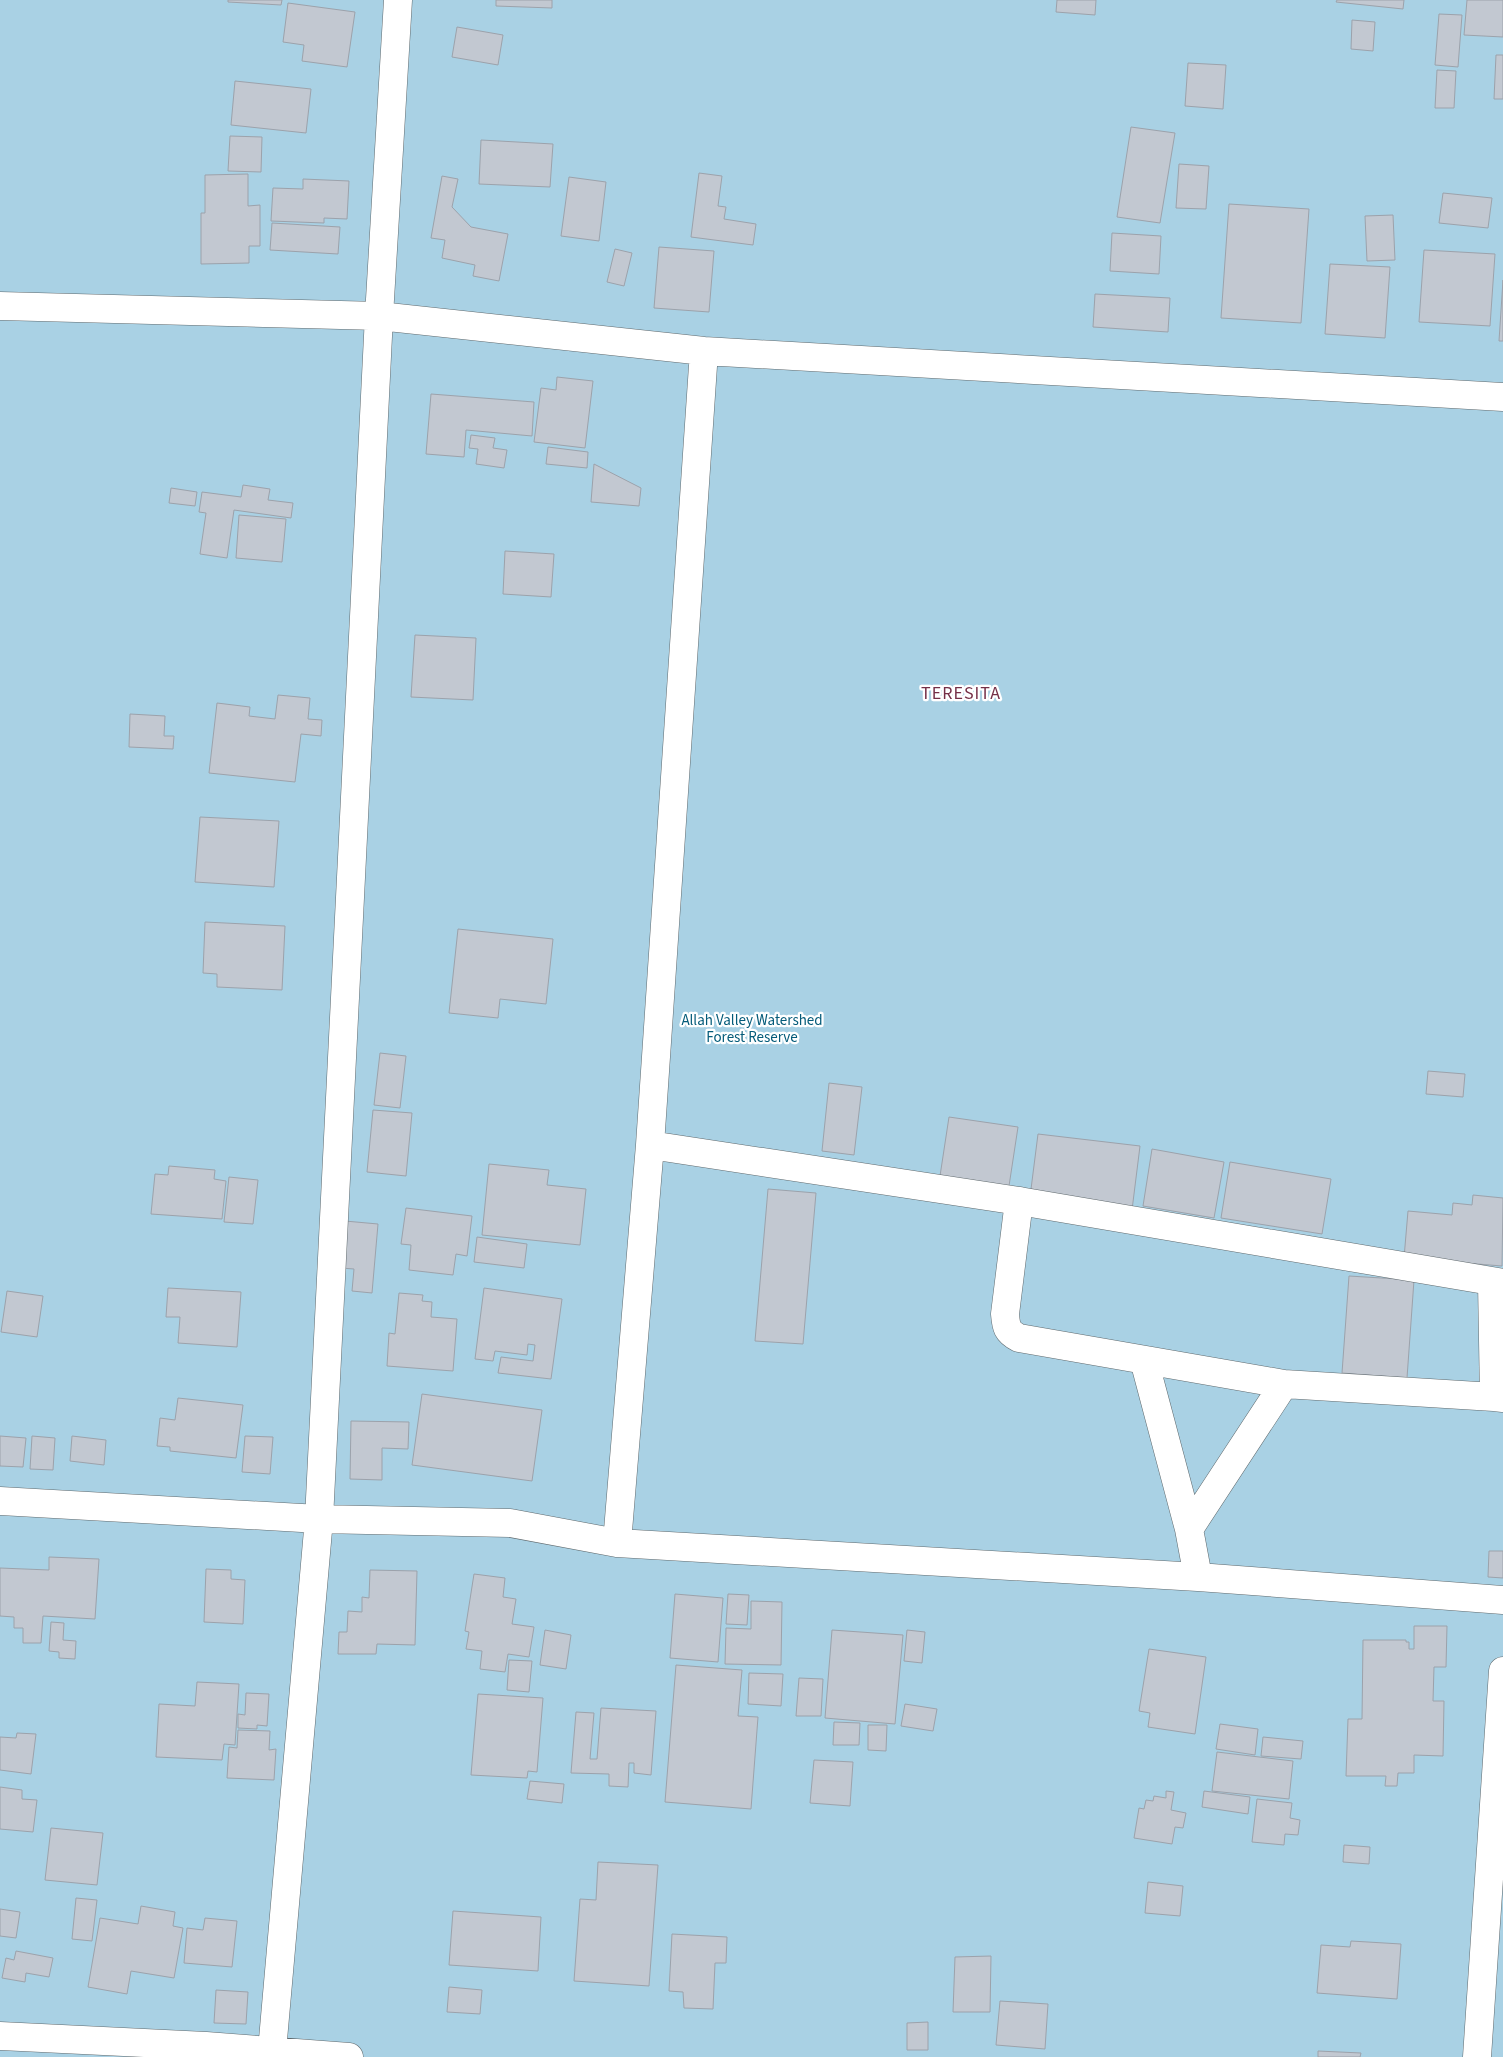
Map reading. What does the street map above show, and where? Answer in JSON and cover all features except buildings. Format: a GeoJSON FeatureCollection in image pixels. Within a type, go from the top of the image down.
{"type":"FeatureCollection","features":[{"type":"Feature","properties":{"kind":"street"},"geometry":{"type":"LineString","coordinates":[[272,2051],[319,1519],[379,316],[398,0]]}},
{"type":"Feature","properties":{"kind":"street"},"geometry":{"type":"LineString","coordinates":[[0,306],[379,316],[704,351],[1503,397]]}},
{"type":"Feature","properties":{"kind":"street"},"geometry":{"type":"LineString","coordinates":[[617,1543],[650,1145],[704,351]]}},
{"type":"Feature","properties":{"kind":"street"},"geometry":{"type":"LineString","coordinates":[[650,1145],[1019,1201],[1498,1283],[1499,1398],[1284,1384],[1019,1338],[1010,1334],[1006,1327],[1005,1314],[1019,1201]]}},
{"type":"Feature","properties":{"kind":"street"},"geometry":{"type":"LineString","coordinates":[[1144,1360],[1189,1529],[1198,1577]]}},
{"type":"Feature","properties":{"kind":"street"},"geometry":{"type":"LineString","coordinates":[[1189,1529],[1284,1384]]}},
{"type":"Feature","properties":{"kind":"street"},"geometry":{"type":"LineString","coordinates":[[0,1502],[319,1519],[510,1523],[617,1543],[1198,1577],[1503,1600]]}},
{"type":"Feature","properties":{"kind":"street"},"geometry":{"type":"LineString","coordinates":[[1477,2057],[1503,1671]]}},
{"type":"Feature","properties":{"kind":"street"},"geometry":{"type":"LineString","coordinates":[[0,2036],[348,2057]]}},
{"type":"Feature","properties":{"kind":"green space","name":"Allah Valley Watershed Forest Reserve"},"geometry":{"type":"Polygon","coordinates":[[[0,0],[1503,0],[1503,2057],[0,2057],[0,0]]]}},
{"type":"Feature","properties":{"kind":"district","name":"TERESITA"},"geometry":{"type":"Point","coordinates":[961,693]}}]}
